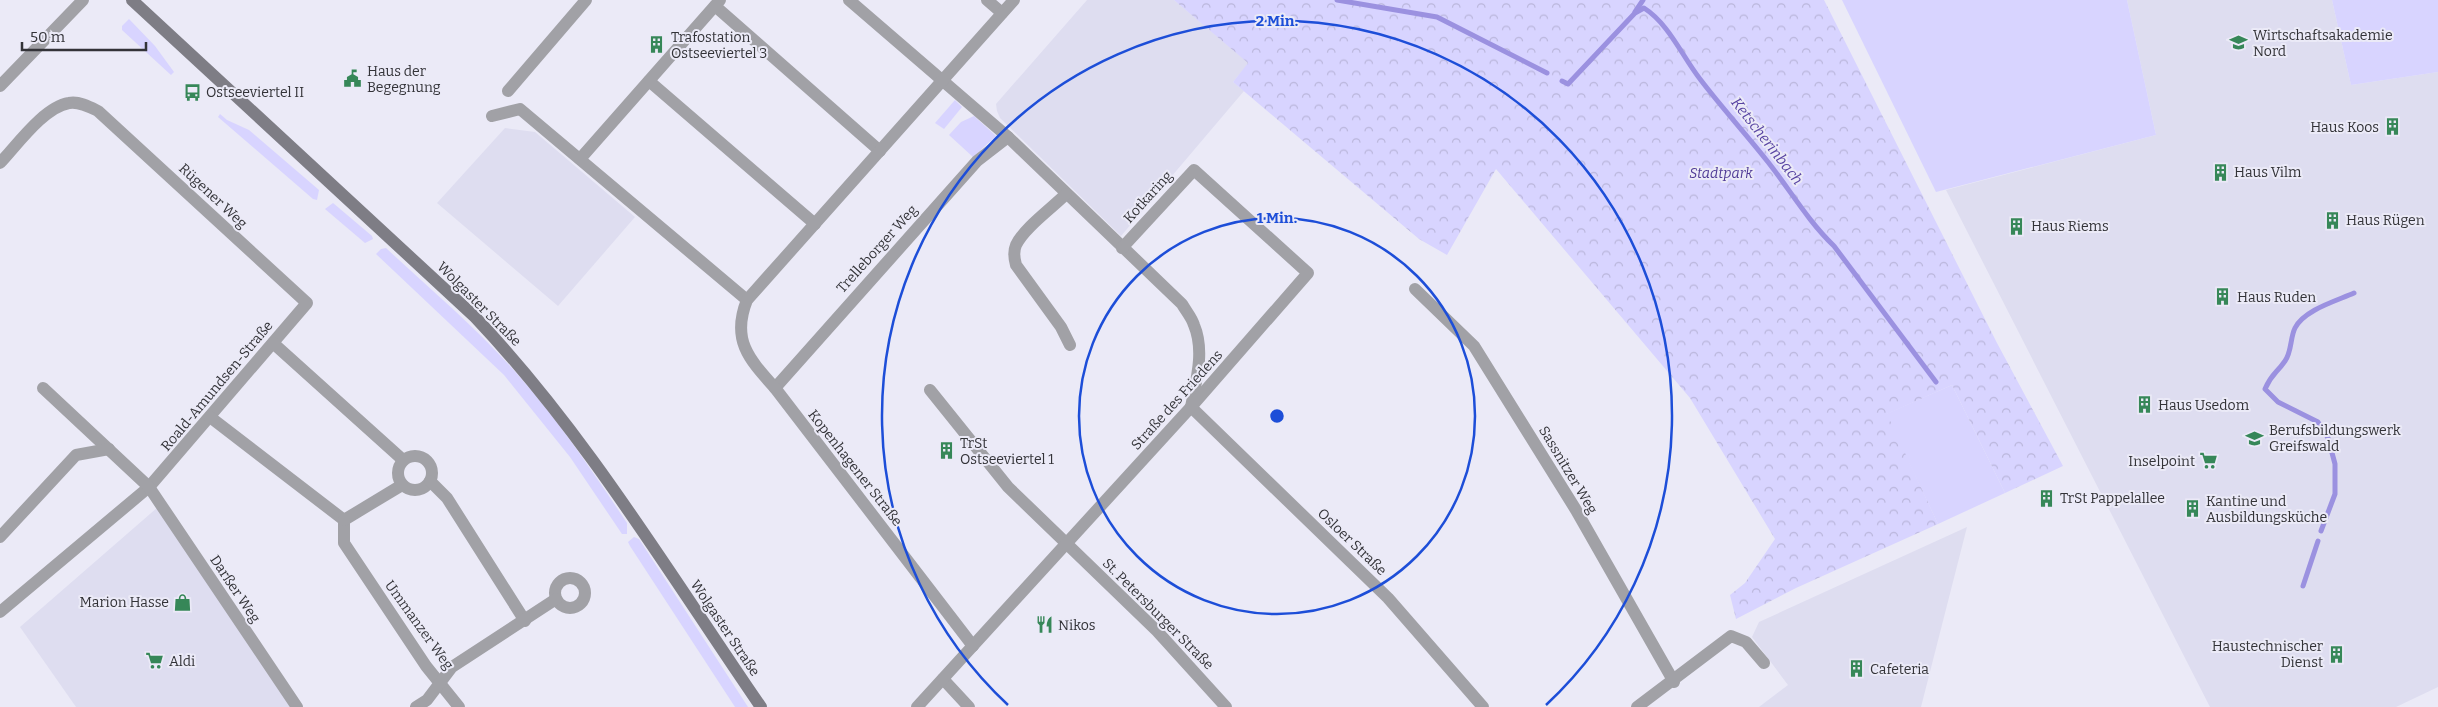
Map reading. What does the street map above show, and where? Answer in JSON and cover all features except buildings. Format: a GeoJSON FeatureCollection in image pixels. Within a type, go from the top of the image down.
{"type":"FeatureCollection","features":[{"type":"Feature","properties":{"kind":"main road","name":"Wolgaster Straße"},"geometry":{"type":"LineString","coordinates":[[132,0],[476,317],[500,343],[572,430],[761,707]]}},
{"type":"Feature","properties":{"kind":"street"},"geometry":{"type":"LineString","coordinates":[[0,86],[83,0]]}},
{"type":"Feature","properties":{"kind":"street"},"geometry":{"type":"LineString","coordinates":[[508,91],[586,0]]}},
{"type":"Feature","properties":{"kind":"street"},"geometry":{"type":"LineString","coordinates":[[849,0],[1008,137],[1182,304],[1194,325],[1198,343],[1198,368],[1191,407]]}},
{"type":"Feature","properties":{"kind":"street"},"geometry":{"type":"LineString","coordinates":[[987,0],[1002,14]]}},
{"type":"Feature","properties":{"kind":"street"},"geometry":{"type":"LineString","coordinates":[[492,116],[520,109],[747,300],[1014,0]]}},
{"type":"Feature","properties":{"kind":"street"},"geometry":{"type":"LineString","coordinates":[[580,159],[717,3],[880,151]]}},
{"type":"Feature","properties":{"kind":"street"},"geometry":{"type":"LineString","coordinates":[[649,81],[815,224]]}},
{"type":"Feature","properties":{"kind":"street","name":"Rügener Weg"},"geometry":{"type":"LineString","coordinates":[[0,163],[47,112],[69,103],[82,104],[98,111],[307,303]]}},
{"type":"Feature","properties":{"kind":"street","name":"Trelleborger Weg"},"geometry":{"type":"LineString","coordinates":[[775,388],[977,161],[1008,137]]}},
{"type":"Feature","properties":{"kind":"street","name":"Kotkaring"},"geometry":{"type":"LineString","coordinates":[[1122,248],[1194,170],[1308,273]]}},
{"type":"Feature","properties":{"kind":"street"},"geometry":{"type":"LineString","coordinates":[[1066,194],[1024,234],[1016,245],[1014,254],[1016,265],[1061,328],[1070,345]]}},
{"type":"Feature","properties":{"kind":"street","name":"Straße des Friedens"},"geometry":{"type":"LineString","coordinates":[[916,707],[1191,407],[1308,273]]}},
{"type":"Feature","properties":{"kind":"street","name":"Sassnitzer Weg"},"geometry":{"type":"LineString","coordinates":[[1416,289],[1474,346],[1576,510],[1674,682]]}},
{"type":"Feature","properties":{"kind":"street","name":"Kopenhagener Straße"},"geometry":{"type":"LineString","coordinates":[[747,300],[741,316],[742,337],[750,360],[775,388],[973,646]]}},
{"type":"Feature","properties":{"kind":"street","name":"Roald-Amundsen-Straße"},"geometry":{"type":"LineString","coordinates":[[0,610],[149,486],[307,303]]}},
{"type":"Feature","properties":{"kind":"street"},"geometry":{"type":"LineString","coordinates":[[273,343],[403,460]]}},
{"type":"Feature","properties":{"kind":"street"},"geometry":{"type":"LineString","coordinates":[[43,388],[149,486]]}},
{"type":"Feature","properties":{"kind":"street"},"geometry":{"type":"LineString","coordinates":[[930,390],[1008,487],[1066,544]]}},
{"type":"Feature","properties":{"kind":"street","name":"Osloer Straße"},"geometry":{"type":"LineString","coordinates":[[1191,407],[1388,598],[1483,707]]}},
{"type":"Feature","properties":{"kind":"street"},"geometry":{"type":"LineString","coordinates":[[210,416],[344,520],[402,485]]}},
{"type":"Feature","properties":{"kind":"street"},"geometry":{"type":"LineString","coordinates":[[0,537],[76,456],[109,449]]}},
{"type":"Feature","properties":{"kind":"street"},"geometry":{"type":"LineString","coordinates":[[415,455],[425,458],[432,468],[430,481],[418,490],[412,490],[402,485],[398,474],[403,460],[415,455]]}},
{"type":"Feature","properties":{"kind":"street"},"geometry":{"type":"LineString","coordinates":[[430,481],[446,498],[525,620]]}},
{"type":"Feature","properties":{"kind":"street","name":"Darßer Weg"},"geometry":{"type":"LineString","coordinates":[[149,486],[296,707]]}},
{"type":"Feature","properties":{"kind":"street","name":"Ummanzer Weg"},"geometry":{"type":"LineString","coordinates":[[344,520],[344,542],[426,666],[440,683],[452,667],[556,600]]}},
{"type":"Feature","properties":{"kind":"street","name":"St. Petersburger Straße"},"geometry":{"type":"LineString","coordinates":[[1066,544],[1157,631],[1226,707]]}},
{"type":"Feature","properties":{"kind":"street"},"geometry":{"type":"LineString","coordinates":[[1637,707],[1658,690],[1674,682],[1731,636],[1746,642],[1764,663]]}},
{"type":"Feature","properties":{"kind":"street"},"geometry":{"type":"LineString","coordinates":[[943,678],[969,707]]}},
{"type":"Feature","properties":{"kind":"street"},"geometry":{"type":"LineString","coordinates":[[416,707],[427,700],[440,683],[459,707]]}},
{"type":"Feature","properties":{"kind":"shaded area"},"geometry":{"type":"Polygon","coordinates":[[[1087,0],[1174,0],[1249,63],[1233,82],[1244,91],[1121,236],[1000,118],[997,111],[996,104],[1087,0]]]}},
{"type":"Feature","properties":{"kind":"shaded area","name":"Berufsbildungswerk Greifswald"},"geometry":{"type":"Polygon","coordinates":[[[2127,0],[2332,0],[2351,85],[2438,72],[2438,687],[2396,707],[2210,707],[1946,190],[2156,135],[2127,0]]]}},
{"type":"Feature","properties":{"kind":"shaded area"},"geometry":{"type":"Polygon","coordinates":[[[505,128],[535,132],[635,217],[558,306],[437,203],[505,128]]]}},
{"type":"Feature","properties":{"kind":"shaded area"},"geometry":{"type":"Polygon","coordinates":[[[158,507],[296,707],[76,707],[20,627],[158,507]]]}},
{"type":"Feature","properties":{"kind":"shaded area"},"geometry":{"type":"Polygon","coordinates":[[[1967,527],[1921,707],[1759,707],[1788,685],[1752,637],[1759,622],[1967,527]]]}},
{"type":"Feature","properties":{"kind":"green space","name":"Stadtpark"},"geometry":{"type":"Polygon","coordinates":[[[1174,0],[1824,0],[1997,343],[2063,466],[2005,493],[1952,385],[1887,414],[1938,524],[1796,588],[1736,619],[1730,595],[1745,583],[1775,539],[1690,398],[1496,169],[1447,255],[1419,239],[1233,82],[1248,63],[1174,0]]]}},
{"type":"Feature","properties":{"kind":"green space"},"geometry":{"type":"Polygon","coordinates":[[[1842,0],[2127,0],[2156,135],[1936,192],[1842,0]]]}},
{"type":"Feature","properties":{"kind":"green space"},"geometry":{"type":"Polygon","coordinates":[[[2332,0],[2438,0],[2438,72],[2351,85],[2332,0]]]}},
{"type":"Feature","properties":{"kind":"green space"},"geometry":{"type":"Polygon","coordinates":[[[129,19],[155,46],[174,72],[171,75],[122,30],[122,26],[129,19]]]}},
{"type":"Feature","properties":{"kind":"green space"},"geometry":{"type":"Polygon","coordinates":[[[955,100],[962,107],[944,129],[935,123],[955,100]]]}},
{"type":"Feature","properties":{"kind":"green space"},"geometry":{"type":"Polygon","coordinates":[[[220,114],[227,120],[249,130],[319,190],[317,200],[313,199],[218,117],[220,114]]]}},
{"type":"Feature","properties":{"kind":"green space"},"geometry":{"type":"Polygon","coordinates":[[[974,116],[996,136],[973,157],[949,135],[961,122],[974,116]]]}},
{"type":"Feature","properties":{"kind":"green space"},"geometry":{"type":"Polygon","coordinates":[[[333,203],[372,236],[373,239],[365,243],[325,209],[333,203]]]}},
{"type":"Feature","properties":{"kind":"green space"},"geometry":{"type":"Polygon","coordinates":[[[386,248],[487,342],[533,392],[575,447],[627,523],[627,534],[622,534],[570,457],[504,375],[376,254],[381,249],[386,248]]]}},
{"type":"Feature","properties":{"kind":"green space"},"geometry":{"type":"Polygon","coordinates":[[[1952,385],[2005,493],[1938,524],[1886,414],[1952,385]]]}},
{"type":"Feature","properties":{"kind":"green space"},"geometry":{"type":"Polygon","coordinates":[[[634,537],[639,539],[748,707],[735,707],[630,546],[628,542],[634,537]]]}},
{"type":"Feature","properties":{"kind":"waterway","name":"Ketscherinbach"},"geometry":{"type":"LineString","coordinates":[[1337,0],[1437,17],[1547,73]]}},
{"type":"Feature","properties":{"kind":"waterway"},"geometry":{"type":"LineString","coordinates":[[1635,12],[1643,0]]}},
{"type":"Feature","properties":{"kind":"waterway","name":"Ketscherinbach"},"geometry":{"type":"LineString","coordinates":[[1562,81],[1568,84],[1635,13],[1644,8],[1653,15],[1668,31],[1708,90],[1834,246],[1936,382]]}},
{"type":"Feature","properties":{"kind":"waterway"},"geometry":{"type":"LineString","coordinates":[[2321,531],[2335,494],[2335,464],[2328,438],[2318,422],[2278,402],[2265,389],[2287,357],[2293,332],[2299,322],[2313,311],[2354,293]]}},
{"type":"Feature","properties":{"kind":"waterway"},"geometry":{"type":"LineString","coordinates":[[2303,586],[2318,541]]}},
{"type":"Feature","properties":{"kind":"place","name":"Wirtschaftsakademie Nord"},"geometry":{"type":"Point","coordinates":[2239,43]}},
{"type":"Feature","properties":{"kind":"place","name":"Trafostation Ostseeviertel 3"},"geometry":{"type":"Point","coordinates":[657,45]}},
{"type":"Feature","properties":{"kind":"place","name":"Haus der Begegnung"},"geometry":{"type":"Point","coordinates":[353,79]}},
{"type":"Feature","properties":{"kind":"place","name":"Ostseeviertel II"},"geometry":{"type":"Point","coordinates":[192,92]}},
{"type":"Feature","properties":{"kind":"place","name":"Haus Koos"},"geometry":{"type":"Point","coordinates":[2393,127]}},
{"type":"Feature","properties":{"kind":"place","name":"Haus Vilm"},"geometry":{"type":"Point","coordinates":[2220,172]}},
{"type":"Feature","properties":{"kind":"place","name":"Haus Rügen"},"geometry":{"type":"Point","coordinates":[2332,220]}},
{"type":"Feature","properties":{"kind":"place","name":"Haus Riems"},"geometry":{"type":"Point","coordinates":[2017,226]}},
{"type":"Feature","properties":{"kind":"place","name":"Haus Ruden"},"geometry":{"type":"Point","coordinates":[2223,297]}},
{"type":"Feature","properties":{"kind":"place","name":"Haus Usedom"},"geometry":{"type":"Point","coordinates":[2144,405]}},
{"type":"Feature","properties":{"kind":"place","name":"Berufsbildungswerk Greifswald"},"geometry":{"type":"Point","coordinates":[2255,438]}},
{"type":"Feature","properties":{"kind":"place","name":"TrSt Ostseeviertel 1"},"geometry":{"type":"Point","coordinates":[946,451]}},
{"type":"Feature","properties":{"kind":"place","name":"Inselpoint"},"geometry":{"type":"Point","coordinates":[2209,461]}},
{"type":"Feature","properties":{"kind":"place","name":"TrSt Pappelallee"},"geometry":{"type":"Point","coordinates":[2046,498]}},
{"type":"Feature","properties":{"kind":"place","name":"Kantine und Ausbildungsküche"},"geometry":{"type":"Point","coordinates":[2192,509]}},
{"type":"Feature","properties":{"kind":"place","name":"Marion Hasse"},"geometry":{"type":"Point","coordinates":[183,602]}},
{"type":"Feature","properties":{"kind":"place","name":"Nikos"},"geometry":{"type":"Point","coordinates":[1044,625]}},
{"type":"Feature","properties":{"kind":"place","name":"Haustechnischer Dienst"},"geometry":{"type":"Point","coordinates":[2337,654]}},
{"type":"Feature","properties":{"kind":"place","name":"Aldi"},"geometry":{"type":"Point","coordinates":[155,661]}},
{"type":"Feature","properties":{"kind":"place","name":"Cafeteria"},"geometry":{"type":"Point","coordinates":[1856,669]}}]}
